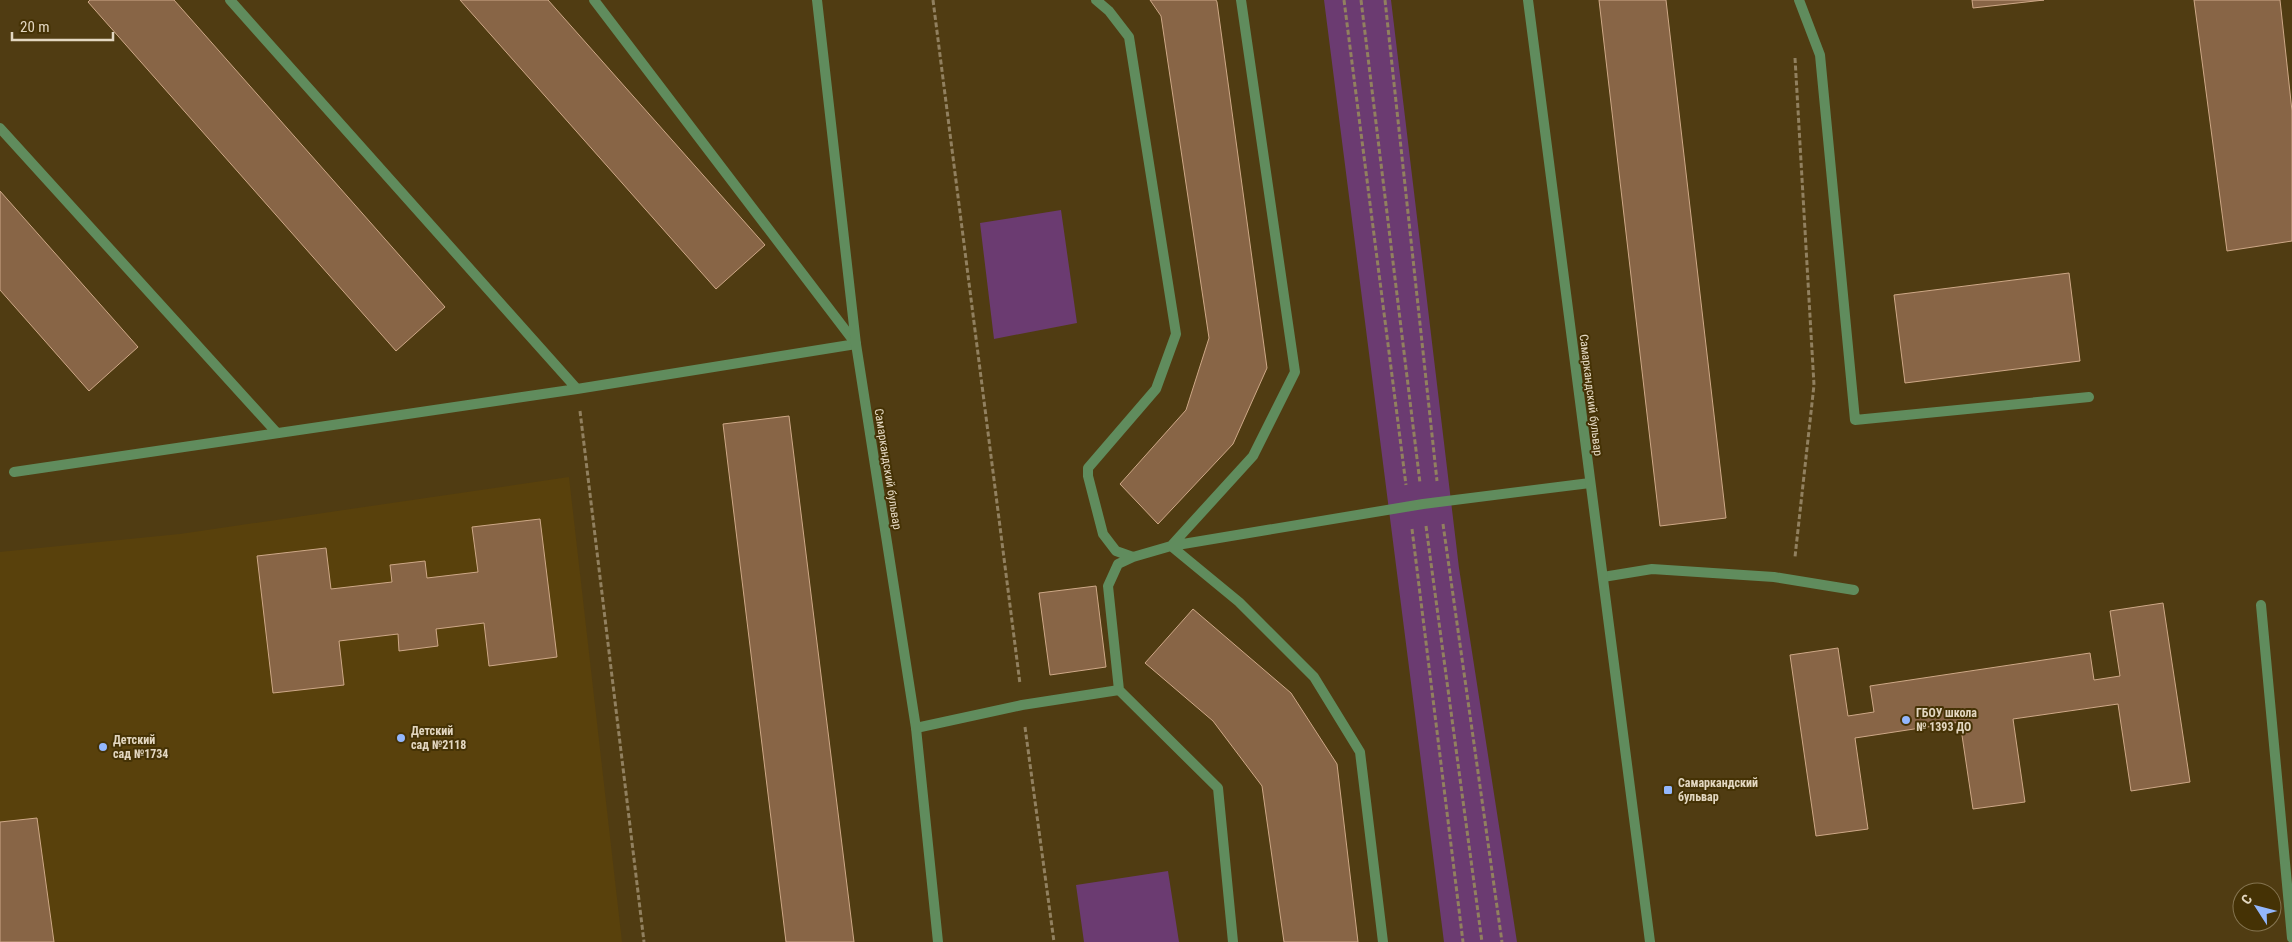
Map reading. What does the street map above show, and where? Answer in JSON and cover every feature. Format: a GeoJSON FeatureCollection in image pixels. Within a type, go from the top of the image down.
{"type":"FeatureCollection","features":[{"type":"Feature","properties":{"kind":"street"},"geometry":{"type":"LineString","coordinates":[[230,0],[578,389]]}},
{"type":"Feature","properties":{"kind":"street"},"geometry":{"type":"LineString","coordinates":[[14,472],[578,389],[856,344],[594,0]]}},
{"type":"Feature","properties":{"kind":"street","name":"Самаркандский бульвар"},"geometry":{"type":"LineString","coordinates":[[816,0],[856,344],[916,728],[938,942]]}},
{"type":"Feature","properties":{"kind":"street"},"geometry":{"type":"LineString","coordinates":[[1096,0],[1109,10],[1130,37],[1176,334],[1156,389],[1088,468],[1088,476],[1103,534],[1116,551],[1133,557]]}},
{"type":"Feature","properties":{"kind":"street"},"geometry":{"type":"LineString","coordinates":[[1171,546],[1253,456],[1295,372],[1241,0]]}},
{"type":"Feature","properties":{"kind":"street","name":"Самаркандский бульвар"},"geometry":{"type":"LineString","coordinates":[[1528,0],[1650,942]]}},
{"type":"Feature","properties":{"kind":"street"},"geometry":{"type":"LineString","coordinates":[[1799,0],[1820,55],[1855,420],[2090,397]]}},
{"type":"Feature","properties":{"kind":"street"},"geometry":{"type":"LineString","coordinates":[[0,128],[278,433]]}},
{"type":"Feature","properties":{"kind":"street"},"geometry":{"type":"LineString","coordinates":[[1233,942],[1218,788],[1119,690],[1108,586],[1118,564],[1133,557],[1171,546],[1440,501],[1590,483]]}},
{"type":"Feature","properties":{"kind":"street"},"geometry":{"type":"LineString","coordinates":[[1171,546],[1239,602],[1314,677],[1360,752],[1383,942]]}},
{"type":"Feature","properties":{"kind":"street"},"geometry":{"type":"LineString","coordinates":[[1603,577],[1652,569],[1793,580],[1854,590]]}},
{"type":"Feature","properties":{"kind":"street"},"geometry":{"type":"LineString","coordinates":[[2261,605],[2292,938]]}},
{"type":"Feature","properties":{"kind":"street"},"geometry":{"type":"LineString","coordinates":[[916,728],[1022,705],[1119,690]]}},
{"type":"Feature","properties":{"kind":"path"},"geometry":{"type":"LineString","coordinates":[[933,0],[1022,705],[1054,942]]}},
{"type":"Feature","properties":{"kind":"path"},"geometry":{"type":"LineString","coordinates":[[1344,0],[1463,942]]}},
{"type":"Feature","properties":{"kind":"path"},"geometry":{"type":"LineString","coordinates":[[1361,0],[1422,504],[1482,942]]}},
{"type":"Feature","properties":{"kind":"path"},"geometry":{"type":"LineString","coordinates":[[1384,0],[1440,501],[1502,942]]}},
{"type":"Feature","properties":{"kind":"path"},"geometry":{"type":"LineString","coordinates":[[1793,580],[1814,385],[1795,50]]}},
{"type":"Feature","properties":{"kind":"path"},"geometry":{"type":"LineString","coordinates":[[578,389],[644,942]]}},
{"type":"Feature","properties":{"kind":"shaded area"},"geometry":{"type":"Polygon","coordinates":[[[1324,0],[1391,0],[1459,568],[1517,942],[1444,942],[1324,0]]]}},
{"type":"Feature","properties":{"kind":"shaded area"},"geometry":{"type":"Polygon","coordinates":[[[1061,210],[1077,323],[994,339],[980,223],[1061,210]]]}},
{"type":"Feature","properties":{"kind":"shaded area","name":"Детский сад №2118"},"geometry":{"type":"Polygon","coordinates":[[[569,477],[622,942],[0,942],[0,552],[180,534],[569,477]]]}},
{"type":"Feature","properties":{"kind":"shaded area"},"geometry":{"type":"Polygon","coordinates":[[[1168,871],[1179,942],[1084,942],[1076,885],[1168,871]]]}},
{"type":"Feature","properties":{"kind":"building"},"geometry":{"type":"Polygon","coordinates":[[[90,0],[174,0],[445,307],[396,351],[88,2],[90,0]]]}},
{"type":"Feature","properties":{"kind":"building"},"geometry":{"type":"Polygon","coordinates":[[[460,0],[548,0],[765,245],[716,289],[460,0]]]}},
{"type":"Feature","properties":{"kind":"building"},"geometry":{"type":"Polygon","coordinates":[[[1150,0],[1216,0],[1217,2],[1267,368],[1233,444],[1158,524],[1120,484],[1186,410],[1209,338],[1161,16],[1150,0]]]}},
{"type":"Feature","properties":{"kind":"building"},"geometry":{"type":"Polygon","coordinates":[[[1599,0],[1666,0],[1726,518],[1660,526],[1599,0]]]}},
{"type":"Feature","properties":{"kind":"building"},"geometry":{"type":"Polygon","coordinates":[[[1972,0],[2044,0],[1973,8],[1972,0]]]}},
{"type":"Feature","properties":{"kind":"building"},"geometry":{"type":"Polygon","coordinates":[[[2194,0],[2280,0],[2292,111],[2292,241],[2227,251],[2194,0]]]}},
{"type":"Feature","properties":{"kind":"building"},"geometry":{"type":"Polygon","coordinates":[[[0,191],[138,347],[89,391],[0,290],[0,191]]]}},
{"type":"Feature","properties":{"kind":"building"},"geometry":{"type":"Polygon","coordinates":[[[2069,273],[2080,361],[1905,383],[1894,295],[2069,273]]]}},
{"type":"Feature","properties":{"kind":"building"},"geometry":{"type":"Polygon","coordinates":[[[789,416],[854,942],[786,942],[723,424],[789,416]]]}},
{"type":"Feature","properties":{"kind":"building"},"geometry":{"type":"Polygon","coordinates":[[[540,519],[557,657],[489,666],[484,623],[436,629],[438,646],[399,651],[398,634],[339,641],[344,685],[273,693],[257,556],[326,548],[331,589],[392,582],[390,565],[425,561],[427,578],[478,572],[472,527],[540,519]]]}},
{"type":"Feature","properties":{"kind":"building"},"geometry":{"type":"Polygon","coordinates":[[[1096,586],[1106,667],[1050,675],[1039,593],[1096,586]]]}},
{"type":"Feature","properties":{"kind":"building","name":"ГБОУ школа № 1393 ДО"},"geometry":{"type":"Polygon","coordinates":[[[2163,603],[2190,782],[2131,791],[2118,704],[2013,719],[2025,802],[1973,809],[1960,722],[1855,738],[1868,829],[1816,836],[1790,655],[1838,648],[1848,716],[1874,712],[1870,686],[2090,653],[2094,680],[2120,676],[2110,611],[2163,603]]]}},
{"type":"Feature","properties":{"kind":"building"},"geometry":{"type":"Polygon","coordinates":[[[1193,609],[1291,693],[1337,764],[1358,942],[1284,942],[1262,786],[1213,721],[1145,663],[1193,609]]]}},
{"type":"Feature","properties":{"kind":"building"},"geometry":{"type":"Polygon","coordinates":[[[37,818],[54,942],[0,942],[0,822],[37,818]]]}},
{"type":"Feature","properties":{"kind":"place","name":"ГБОУ школа № 1393 ДО"},"geometry":{"type":"Point","coordinates":[1906,720]}},
{"type":"Feature","properties":{"kind":"place","name":"Детский сад №2118"},"geometry":{"type":"Point","coordinates":[401,738]}},
{"type":"Feature","properties":{"kind":"place","name":"Детский сад №1734"},"geometry":{"type":"Point","coordinates":[103,747]}},
{"type":"Feature","properties":{"kind":"place","name":"Самаркандский бульвар"},"geometry":{"type":"Point","coordinates":[1668,790]}}]}
